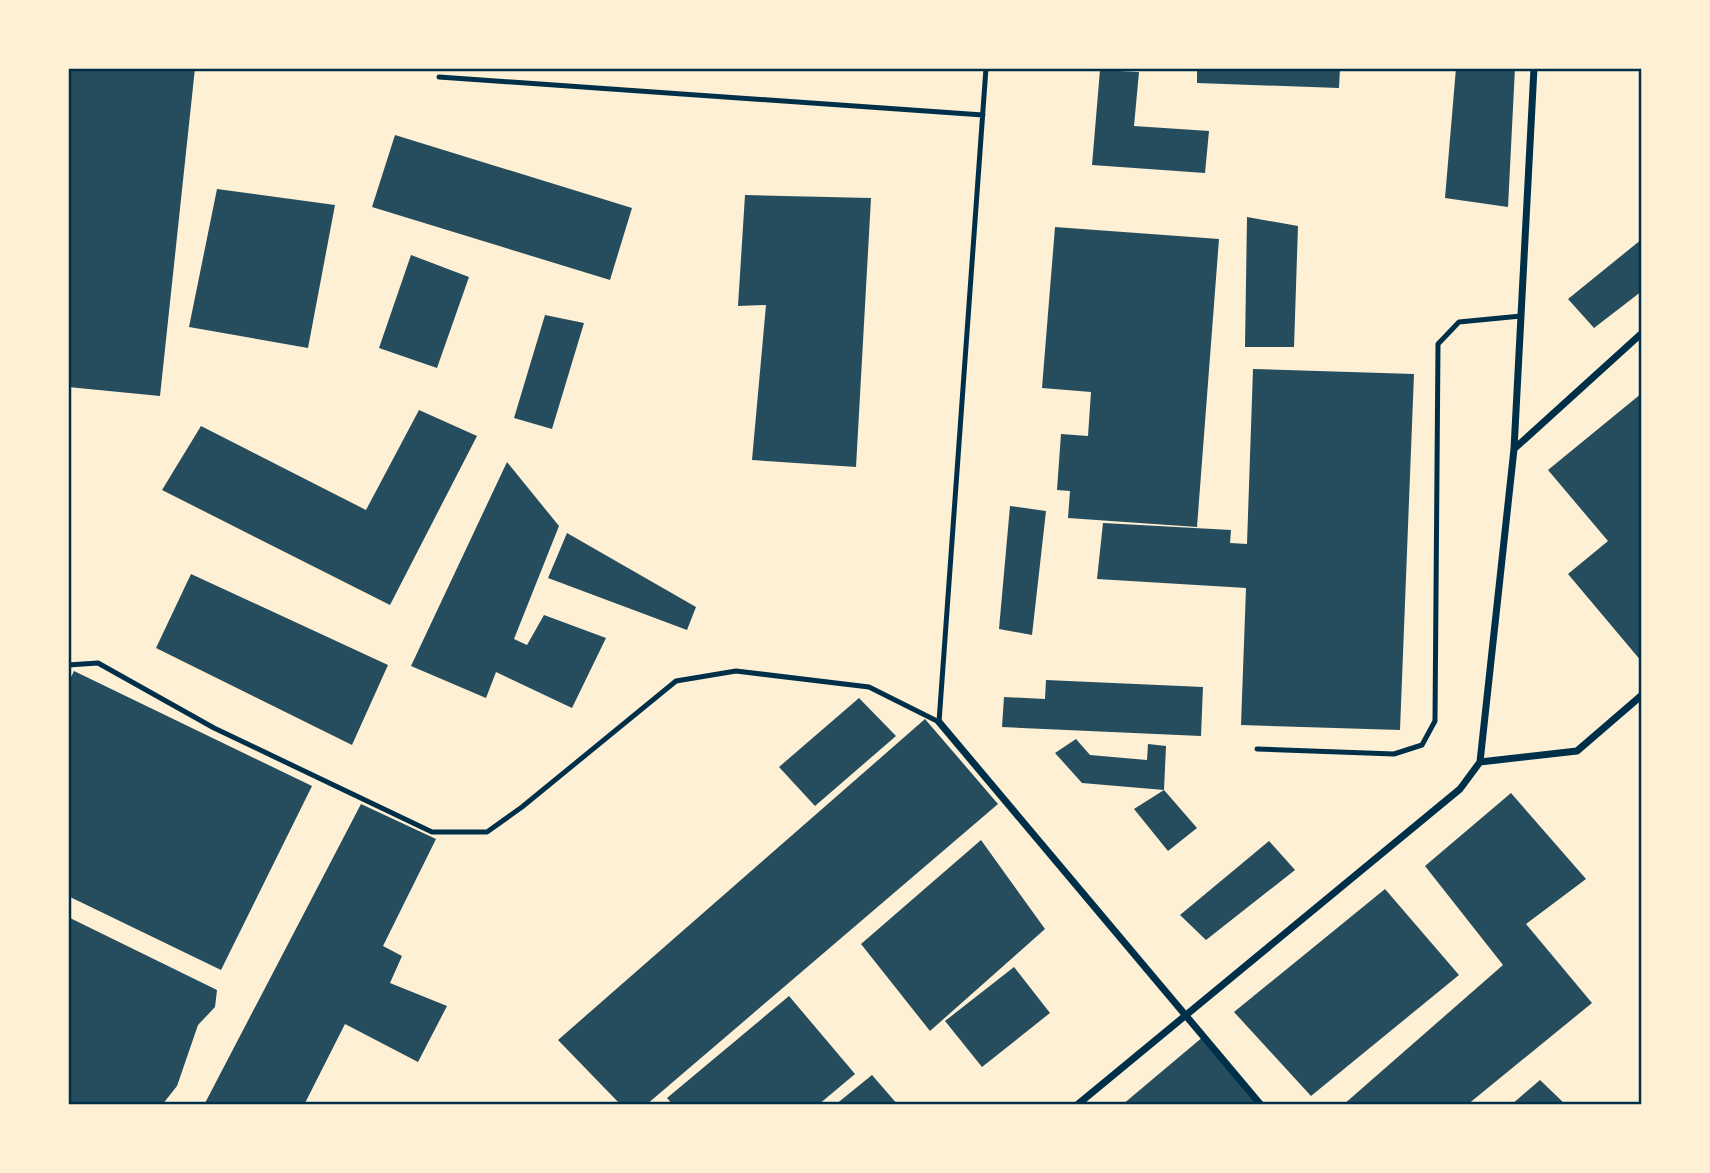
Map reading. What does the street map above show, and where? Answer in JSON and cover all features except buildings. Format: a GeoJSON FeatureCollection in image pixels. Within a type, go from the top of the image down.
{"type":"FeatureCollection","features":[{"type":"Feature","properties":{"kind":"street"},"geometry":{"type":"LineString","coordinates":[[1077,1105],[1460,789],[1480,762],[1514,449],[1534,68]]}},
{"type":"Feature","properties":{"kind":"street"},"geometry":{"type":"LineString","coordinates":[[1514,449],[1642,333]]}},
{"type":"Feature","properties":{"kind":"street"},"geometry":{"type":"LineString","coordinates":[[1480,762],[1577,751],[1642,695]]}},
{"type":"Feature","properties":{"kind":"street"},"geometry":{"type":"LineString","coordinates":[[939,722],[1261,1105]]}},
{"type":"Feature","properties":{"kind":"lane"},"geometry":{"type":"LineString","coordinates":[[68,665],[98,663],[214,728],[432,832],[487,832],[532,799],[676,681],[736,671],[869,687],[939,722],[986,68]]}},
{"type":"Feature","properties":{"kind":"lane"},"geometry":{"type":"LineString","coordinates":[[439,77],[983,115]]}},
{"type":"Feature","properties":{"kind":"lane"},"geometry":{"type":"LineString","coordinates":[[1257,749],[1394,754],[1422,745],[1436,721],[1438,344],[1459,322],[1521,316]]}}]}
